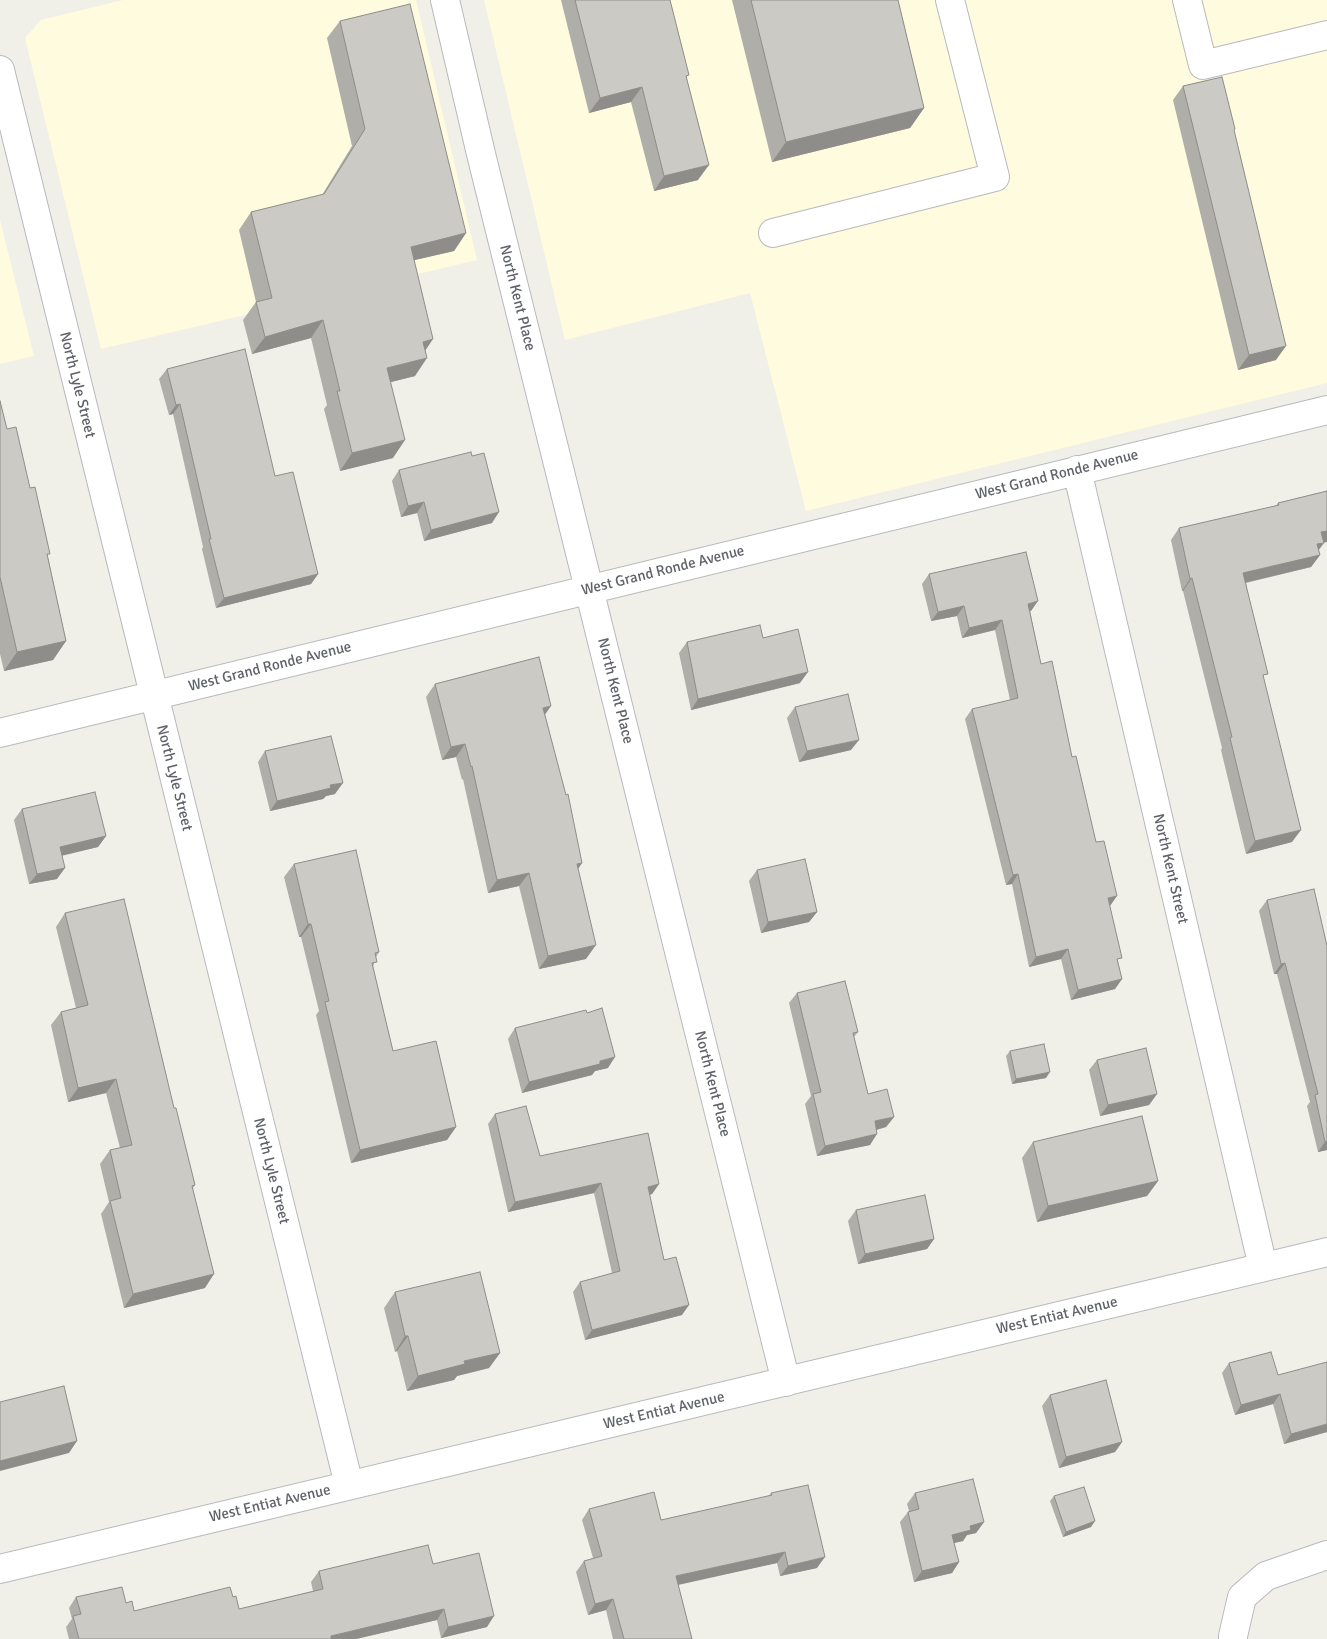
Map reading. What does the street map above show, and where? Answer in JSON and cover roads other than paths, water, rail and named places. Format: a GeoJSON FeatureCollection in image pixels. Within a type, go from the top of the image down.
{"type":"FeatureCollection","features":[{"type":"Feature","properties":{"kind":"street","name":"North Kent Place"},"geometry":{"type":"LineString","coordinates":[[445,0],[786,1382]]}},
{"type":"Feature","properties":{"kind":"street"},"geometry":{"type":"LineString","coordinates":[[773,233],[995,177],[950,0]]}},
{"type":"Feature","properties":{"kind":"street"},"geometry":{"type":"LineString","coordinates":[[1187,0],[1203,65],[1327,35]]}},
{"type":"Feature","properties":{"kind":"street","name":"North Lyle Street"},"geometry":{"type":"LineString","coordinates":[[0,70],[349,1485]]}},
{"type":"Feature","properties":{"kind":"street","name":"West Grand Ronde Avenue"},"geometry":{"type":"LineString","coordinates":[[0,732],[1327,410]]}},
{"type":"Feature","properties":{"kind":"street","name":"North Kent Street"},"geometry":{"type":"LineString","coordinates":[[1077,470],[1263,1267]]}},
{"type":"Feature","properties":{"kind":"street","name":"West Entiat Avenue"},"geometry":{"type":"LineString","coordinates":[[0,1569],[1327,1252]]}},
{"type":"Feature","properties":{"kind":"street"},"geometry":{"type":"LineString","coordinates":[[1233,1639],[1232,1636],[1242,1596],[1266,1576],[1327,1556]]}}]}
